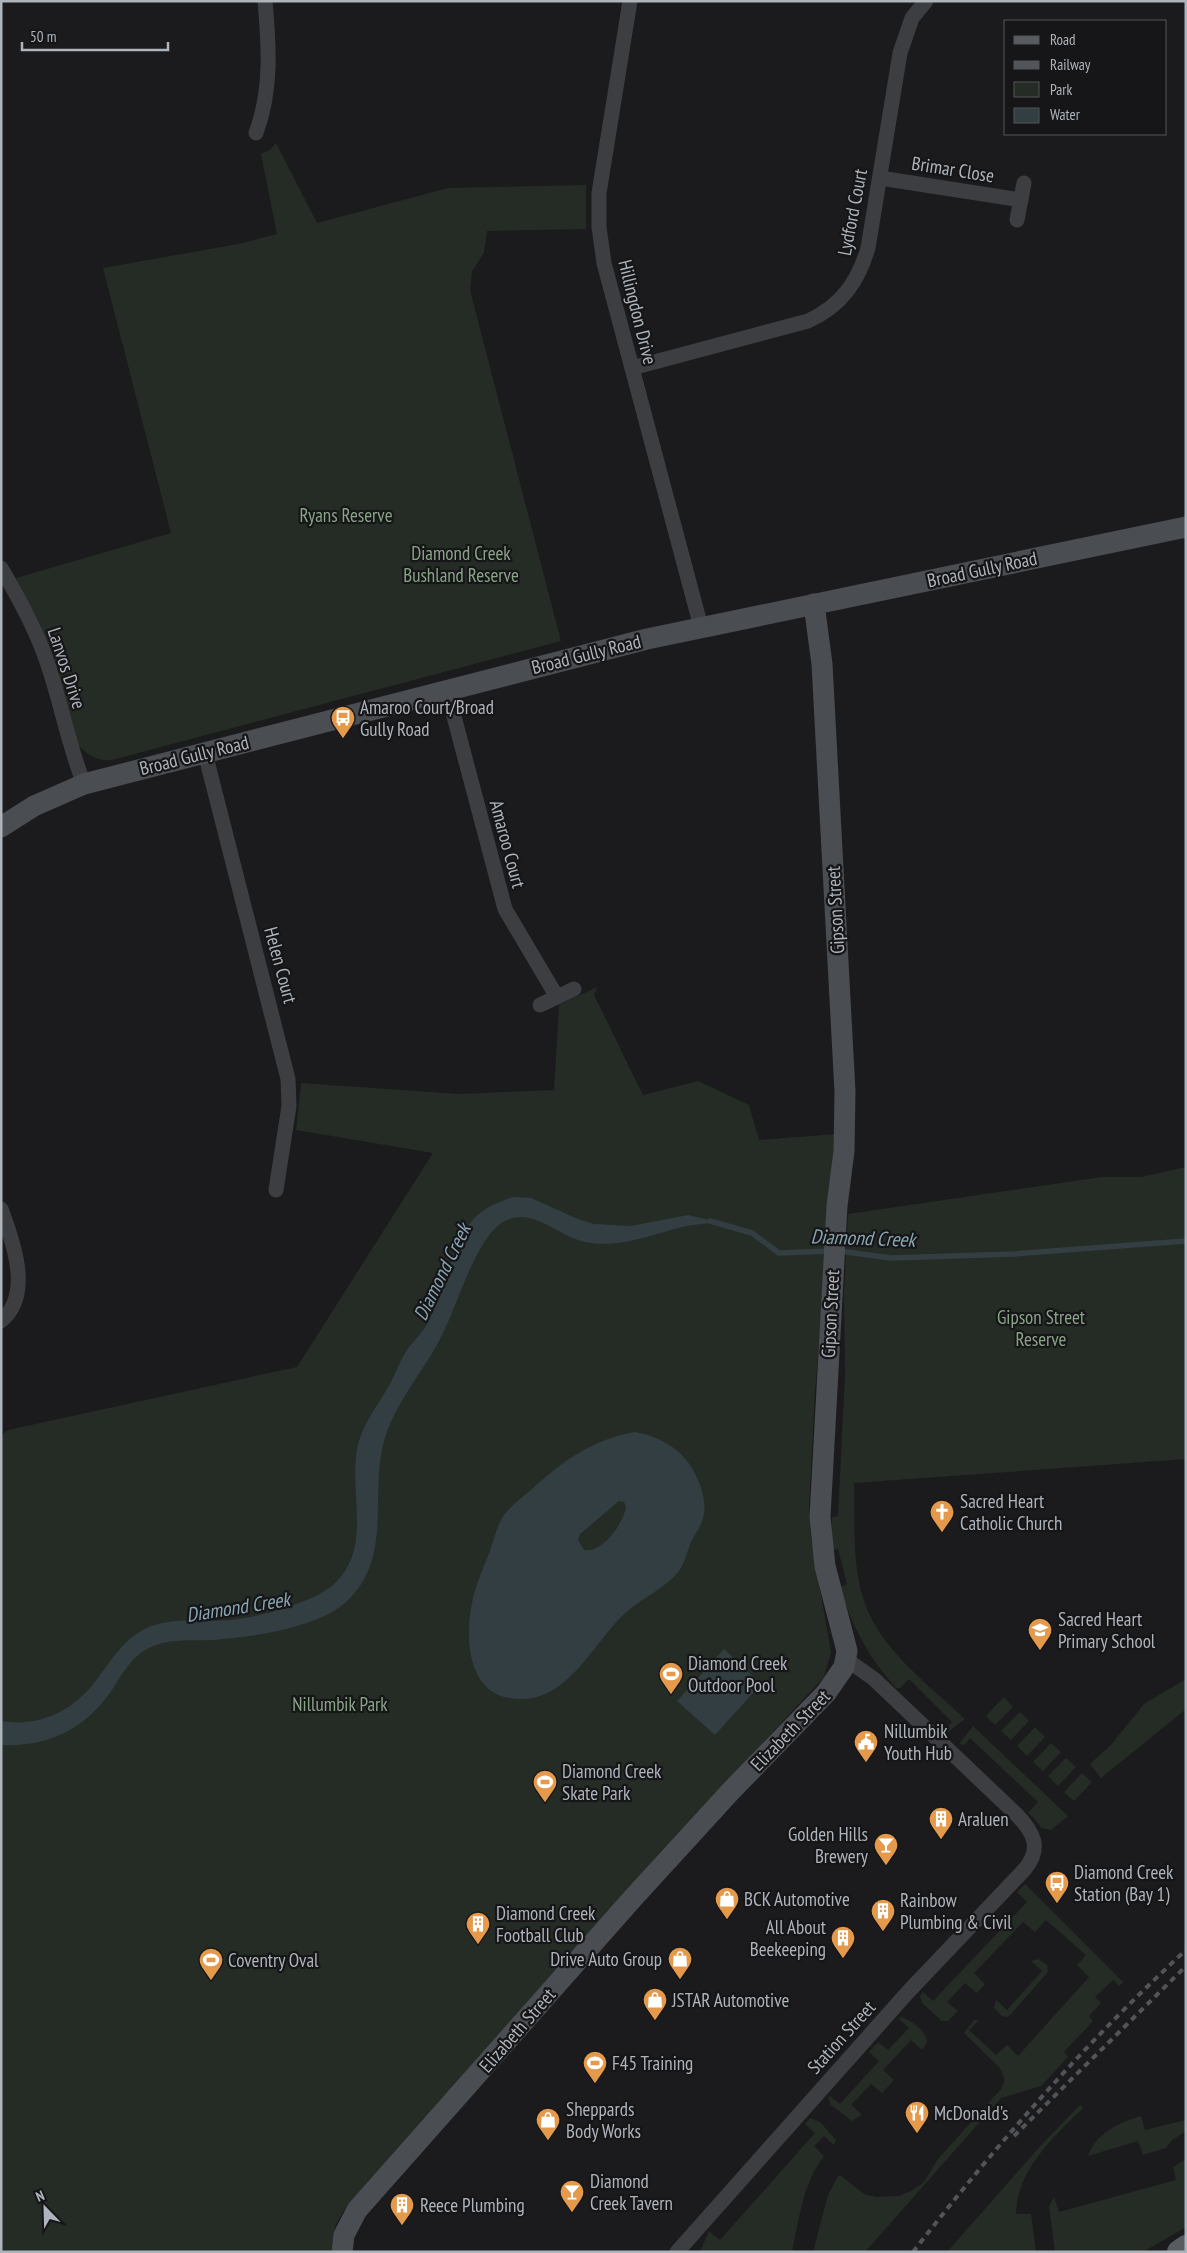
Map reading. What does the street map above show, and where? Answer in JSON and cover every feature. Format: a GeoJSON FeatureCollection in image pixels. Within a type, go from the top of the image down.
{"type":"FeatureCollection","features":[{"type":"Feature","properties":{"kind":"main road"},"geometry":{"type":"LineString","coordinates":[[1179,2252],[1186,2248]]}},
{"type":"Feature","properties":{"kind":"street"},"geometry":{"type":"LineString","coordinates":[[256,133],[267,100],[265,1]]}},
{"type":"Feature","properties":{"kind":"street","name":"Hillingdon Drive"},"geometry":{"type":"LineString","coordinates":[[630,1],[599,193],[599,227],[604,263],[700,627]]}},
{"type":"Feature","properties":{"kind":"street","name":"Lydford Court"},"geometry":{"type":"LineString","coordinates":[[632,368],[808,321],[833,306],[852,286],[862,269],[868,248],[900,53],[912,18],[926,1]]}},
{"type":"Feature","properties":{"kind":"street","name":"Brimar Close"},"geometry":{"type":"LineString","coordinates":[[880,178],[1021,200]]}},
{"type":"Feature","properties":{"kind":"street"},"geometry":{"type":"LineString","coordinates":[[1017,220],[1024,183]]}},
{"type":"Feature","properties":{"kind":"street","name":"Broad Gully Road"},"geometry":{"type":"LineString","coordinates":[[1,827],[34,806],[61,792],[84,784],[447,690],[700,627],[1186,527]]}},
{"type":"Feature","properties":{"kind":"street","name":"Lanvos Drive"},"geometry":{"type":"LineString","coordinates":[[1,568],[33,627],[46,660],[71,750],[84,784]]}},
{"type":"Feature","properties":{"kind":"street","name":"Gipson Street"},"geometry":{"type":"LineString","coordinates":[[814,604],[822,664],[844,1074],[844,1151],[837,1206],[832,1287],[821,1488],[821,1533],[824,1558],[846,1644],[846,1659]]}},
{"type":"Feature","properties":{"kind":"street","name":"Amaroo Court"},"geometry":{"type":"LineString","coordinates":[[447,690],[505,909],[557,997]]}},
{"type":"Feature","properties":{"kind":"street","name":"Helen Court"},"geometry":{"type":"LineString","coordinates":[[205,753],[288,1079],[289,1106],[276,1190]]}},
{"type":"Feature","properties":{"kind":"street"},"geometry":{"type":"LineString","coordinates":[[540,1005],[574,989]]}},
{"type":"Feature","properties":{"kind":"street"},"geometry":{"type":"LineString","coordinates":[[1,1209],[19,1283],[13,1306],[1,1321]]}},
{"type":"Feature","properties":{"kind":"street","name":"Station Street"},"geometry":{"type":"LineString","coordinates":[[677,2252],[908,1992],[1025,1869],[1035,1850],[1033,1834],[1017,1815],[874,1679],[846,1659]]}},
{"type":"Feature","properties":{"kind":"street","name":"Elizabeth Street"},"geometry":{"type":"LineString","coordinates":[[342,2252],[344,2235],[358,2210],[633,1898],[730,1792],[826,1693],[840,1675],[846,1659]]}},
{"type":"Feature","properties":{"kind":"green space","name":"Ryans Reserve"},"geometry":{"type":"Polygon","coordinates":[[[276,143],[317,223],[448,188],[586,185],[586,229],[487,231],[484,253],[472,271],[470,290],[561,641],[112,760],[97,759],[89,755],[78,745],[40,624],[16,578],[171,533],[103,268],[238,244],[277,234],[261,154],[270,150],[276,143]]]}},
{"type":"Feature","properties":{"kind":"green space","name":"Nillumbik Park"},"geometry":{"type":"Polygon","coordinates":[[[597,987],[594,995],[643,1095],[698,1081],[749,1105],[759,1140],[836,1134],[815,1392],[809,1507],[811,1538],[831,1652],[824,1677],[650,1864],[345,2209],[335,2226],[331,2252],[1,2252],[1,1436],[8,1430],[297,1367],[433,1153],[296,1130],[301,1083],[459,1094],[554,1090],[559,1005],[597,987]]]}},
{"type":"Feature","properties":{"kind":"green space","name":"Gipson Street Reserve"},"geometry":{"type":"Polygon","coordinates":[[[1186,1167],[1186,1459],[854,1483],[857,1567],[862,1594],[869,1613],[879,1631],[904,1663],[965,1719],[947,1733],[945,1729],[952,1722],[909,1679],[900,1688],[896,1688],[869,1653],[855,1628],[844,1601],[840,1587],[847,1584],[838,1549],[831,1551],[832,1517],[838,1516],[845,1375],[844,1293],[848,1214],[1102,1177],[1141,1177],[1186,1167]]]}},
{"type":"Feature","properties":{"kind":"green space"},"geometry":{"type":"Polygon","coordinates":[[[1186,1679],[1186,1709],[1101,1778],[1090,1764],[1111,1745],[1144,1704],[1186,1679]]]}},
{"type":"Feature","properties":{"kind":"green space"},"geometry":{"type":"Polygon","coordinates":[[[1004,1697],[1013,1707],[995,1725],[986,1716],[1004,1697]]]}},
{"type":"Feature","properties":{"kind":"green space"},"geometry":{"type":"Polygon","coordinates":[[[1020,1712],[1029,1721],[1011,1740],[1001,1731],[1020,1712]]]}},
{"type":"Feature","properties":{"kind":"green space"},"geometry":{"type":"Polygon","coordinates":[[[973,1726],[1068,1816],[1051,1830],[1041,1828],[1028,1813],[1038,1802],[970,1738],[964,1745],[959,1744],[973,1726]]]}},
{"type":"Feature","properties":{"kind":"green space"},"geometry":{"type":"Polygon","coordinates":[[[1035,1727],[1045,1737],[1027,1756],[1017,1746],[1035,1727]]]}},
{"type":"Feature","properties":{"kind":"green space"},"geometry":{"type":"Polygon","coordinates":[[[1051,1743],[1061,1752],[1043,1771],[1033,1762],[1051,1743]]]}},
{"type":"Feature","properties":{"kind":"green space"},"geometry":{"type":"Polygon","coordinates":[[[1066,1758],[1076,1767],[1058,1786],[1048,1776],[1066,1758]]]}},
{"type":"Feature","properties":{"kind":"green space"},"geometry":{"type":"Polygon","coordinates":[[[1082,1773],[1092,1782],[1074,1801],[1064,1792],[1082,1773]]]}},
{"type":"Feature","properties":{"kind":"green space"},"geometry":{"type":"Polygon","coordinates":[[[1025,1884],[1123,1982],[1119,1986],[1113,1980],[1095,1997],[1101,2003],[1089,2016],[1093,2021],[1064,2052],[1068,2057],[1041,2086],[1001,2098],[865,2252],[813,2252],[828,2195],[838,2176],[841,2176],[864,2194],[876,2197],[899,2196],[913,2190],[924,2182],[938,2159],[1001,2089],[1005,2080],[1000,2068],[964,2033],[974,2020],[979,2020],[969,2030],[996,2055],[1007,2045],[1018,2056],[1089,1977],[1077,1965],[1086,1955],[1046,1920],[1035,1932],[1023,1922],[974,1973],[985,1984],[977,1993],[965,1983],[947,2002],[958,2011],[948,2021],[942,2021],[922,2003],[920,1996],[923,1992],[933,2001],[1027,1902],[1017,1892],[1025,1884]]]}},
{"type":"Feature","properties":{"kind":"green space"},"geometry":{"type":"Polygon","coordinates":[[[1038,1959],[1047,1965],[1048,1972],[1011,2014],[1007,2017],[1002,2016],[994,2008],[996,2000],[1007,2010],[1042,1971],[1031,1961],[1038,1959]]]}},
{"type":"Feature","properties":{"kind":"green space"},"geometry":{"type":"Polygon","coordinates":[[[900,2017],[909,2020],[922,2030],[927,2043],[922,2050],[911,2040],[883,2070],[894,2080],[882,2093],[871,2084],[851,2105],[862,2115],[852,2121],[831,2105],[828,2098],[830,2096],[840,2104],[879,2061],[869,2052],[878,2042],[888,2050],[909,2028],[899,2019],[900,2017]]]}},
{"type":"Feature","properties":{"kind":"green space"},"geometry":{"type":"Polygon","coordinates":[[[1080,2105],[1083,2108],[1039,2155],[1023,2183],[1018,2198],[1016,2214],[1031,2214],[1036,2252],[947,2252],[1043,2143],[1080,2105]]]}},
{"type":"Feature","properties":{"kind":"green space"},"geometry":{"type":"Polygon","coordinates":[[[1141,2116],[1145,2130],[1186,2120],[1186,2131],[1172,2140],[1166,2148],[1143,2155],[1138,2141],[1088,2156],[1103,2135],[1117,2125],[1141,2116]]]}},
{"type":"Feature","properties":{"kind":"green space"},"geometry":{"type":"Polygon","coordinates":[[[810,2118],[820,2122],[836,2140],[834,2145],[824,2136],[814,2146],[824,2156],[806,2190],[792,2252],[700,2252],[709,2231],[720,2240],[815,2133],[805,2124],[810,2118]]]}},
{"type":"Feature","properties":{"kind":"green space"},"geometry":{"type":"Polygon","coordinates":[[[1186,2159],[1186,2227],[1143,2252],[1055,2252],[1049,2206],[1054,2197],[1059,2212],[1176,2180],[1173,2167],[1186,2159]]]}},
{"type":"Feature","properties":{"kind":"water"},"geometry":{"type":"Polygon","coordinates":[[[513,1197],[531,1198],[594,1224],[631,1226],[688,1215],[718,1222],[682,1227],[618,1243],[596,1244],[575,1239],[534,1219],[524,1217],[503,1222],[493,1230],[484,1242],[435,1349],[401,1402],[388,1430],[383,1445],[380,1466],[375,1548],[369,1568],[360,1586],[345,1603],[333,1612],[317,1619],[281,1630],[226,1639],[185,1640],[153,1646],[135,1658],[101,1704],[78,1725],[50,1739],[35,1743],[1,1745],[1,1721],[26,1722],[38,1720],[71,1705],[90,1688],[122,1647],[146,1628],[169,1622],[220,1621],[256,1616],[312,1598],[333,1585],[345,1571],[352,1555],[356,1538],[355,1467],[362,1432],[392,1380],[406,1351],[427,1324],[457,1246],[471,1222],[485,1210],[513,1197]]]}},
{"type":"Feature","properties":{"kind":"water"},"geometry":{"type":"Polygon","coordinates":[[[635,1432],[668,1444],[677,1450],[697,1477],[704,1499],[704,1514],[683,1564],[667,1583],[622,1616],[587,1659],[560,1685],[545,1694],[528,1699],[509,1698],[494,1693],[484,1684],[476,1672],[469,1642],[469,1627],[470,1612],[475,1592],[499,1523],[514,1504],[567,1461],[592,1446],[620,1435],[635,1432]],[[619,1501],[580,1534],[578,1540],[584,1550],[598,1547],[611,1536],[624,1514],[626,1507],[624,1502],[619,1501]]]}},
{"type":"Feature","properties":{"kind":"water"},"geometry":{"type":"Polygon","coordinates":[[[724,1649],[761,1684],[715,1735],[677,1701],[724,1649]]]}},
{"type":"Feature","properties":{"kind":"waterway","name":"Diamond Creek"},"geometry":{"type":"LineString","coordinates":[[710,1221],[752,1233],[779,1253],[830,1251]]}},
{"type":"Feature","properties":{"kind":"waterway","name":"Diamond Creek"},"geometry":{"type":"LineString","coordinates":[[839,1251],[891,1258],[1014,1254],[1186,1241]]}},
{"type":"Feature","properties":{"kind":"railway"},"geometry":{"type":"LineString","coordinates":[[913,2252],[977,2172],[1043,2095],[1113,2021],[1186,1950]]}},
{"type":"Feature","properties":{"kind":"railway"},"geometry":{"type":"LineString","coordinates":[[1014,2136],[1186,1966]]}},
{"type":"Feature","properties":{"kind":"place","name":"Amaroo Court/Broad Gully Road"},"geometry":{"type":"Point","coordinates":[343,739]}},
{"type":"Feature","properties":{"kind":"place","name":"Sacred Heart Catholic Church"},"geometry":{"type":"Point","coordinates":[942,1533]}},
{"type":"Feature","properties":{"kind":"place","name":"Sacred Heart Primary School"},"geometry":{"type":"Point","coordinates":[1040,1651]}},
{"type":"Feature","properties":{"kind":"place","name":"Diamond Creek Outdoor Pool"},"geometry":{"type":"Point","coordinates":[671,1695]}},
{"type":"Feature","properties":{"kind":"place","name":"Nillumbik Youth Hub"},"geometry":{"type":"Point","coordinates":[866,1763]}},
{"type":"Feature","properties":{"kind":"place","name":"Diamond Creek Skate Park"},"geometry":{"type":"Point","coordinates":[545,1803]}},
{"type":"Feature","properties":{"kind":"place","name":"Araluen"},"geometry":{"type":"Point","coordinates":[941,1840]}},
{"type":"Feature","properties":{"kind":"place","name":"Golden Hills Brewery"},"geometry":{"type":"Point","coordinates":[886,1866]}},
{"type":"Feature","properties":{"kind":"place","name":"Diamond Creek Station (Bay 1)"},"geometry":{"type":"Point","coordinates":[1057,1904]}},
{"type":"Feature","properties":{"kind":"place","name":"BCK Automotive"},"geometry":{"type":"Point","coordinates":[727,1920]}},
{"type":"Feature","properties":{"kind":"place","name":"Rainbow Plumbing & Civil"},"geometry":{"type":"Point","coordinates":[883,1932]}},
{"type":"Feature","properties":{"kind":"place","name":"Diamond Creek Football Club"},"geometry":{"type":"Point","coordinates":[478,1945]}},
{"type":"Feature","properties":{"kind":"place","name":"All About Beekeeping"},"geometry":{"type":"Point","coordinates":[843,1959]}},
{"type":"Feature","properties":{"kind":"place","name":"Drive Auto Group"},"geometry":{"type":"Point","coordinates":[680,1980]}},
{"type":"Feature","properties":{"kind":"place","name":"Coventry Oval"},"geometry":{"type":"Point","coordinates":[211,1981]}},
{"type":"Feature","properties":{"kind":"place","name":"JSTAR Automotive"},"geometry":{"type":"Point","coordinates":[655,2021]}},
{"type":"Feature","properties":{"kind":"place","name":"F45 Training"},"geometry":{"type":"Point","coordinates":[595,2084]}},
{"type":"Feature","properties":{"kind":"place","name":"McDonald's"},"geometry":{"type":"Point","coordinates":[917,2134]}},
{"type":"Feature","properties":{"kind":"place","name":"Sheppards Body Works"},"geometry":{"type":"Point","coordinates":[548,2141]}},
{"type":"Feature","properties":{"kind":"place","name":"Diamond Creek Tavern"},"geometry":{"type":"Point","coordinates":[572,2213]}},
{"type":"Feature","properties":{"kind":"place","name":"Reece Plumbing"},"geometry":{"type":"Point","coordinates":[402,2226]}},
{"type":"Feature","properties":{"kind":"park label","name":"Diamond Creek Bushland Reserve"},"geometry":{"type":"Point","coordinates":[461,564]}}]}
